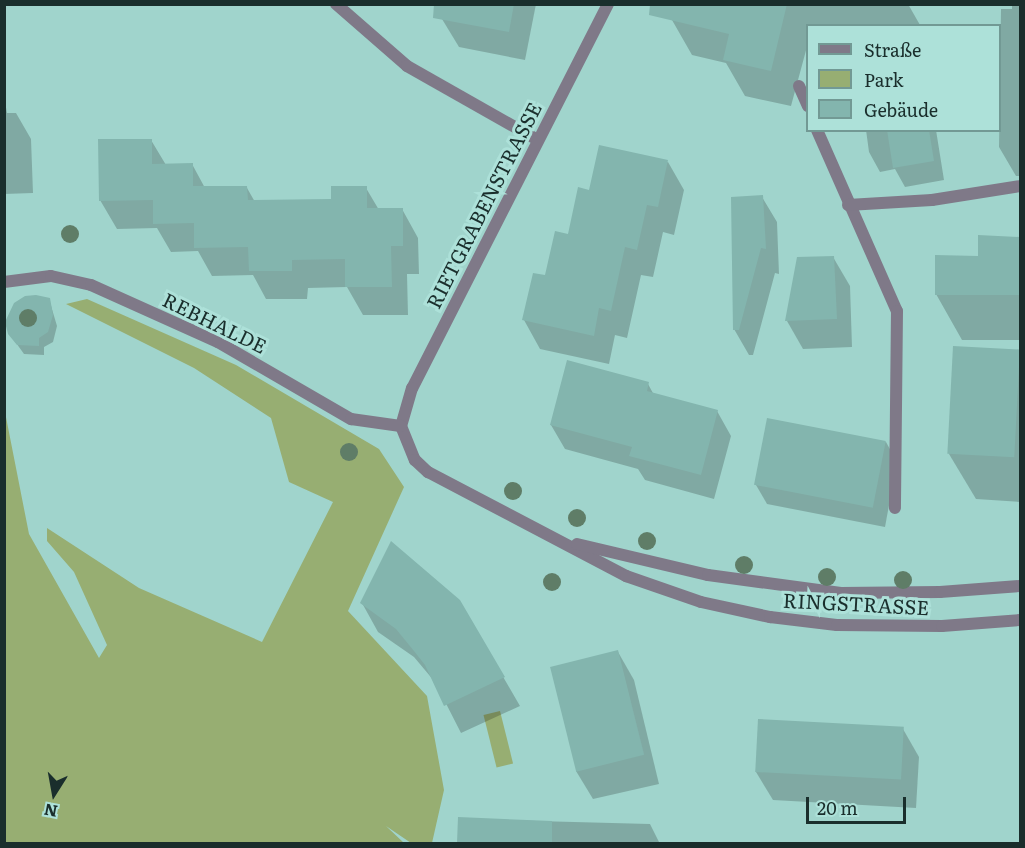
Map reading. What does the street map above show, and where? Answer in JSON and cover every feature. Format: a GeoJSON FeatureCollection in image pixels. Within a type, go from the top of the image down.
{"type":"FeatureCollection","features":[{"type":"Feature","properties":{"kind":"street"},"geometry":{"type":"LineString","coordinates":[[336,4],[407,66],[538,140]]}},
{"type":"Feature","properties":{"kind":"street","name":"RIETGRABENSTRASSE"},"geometry":{"type":"LineString","coordinates":[[401,426],[412,388],[608,4]]}},
{"type":"Feature","properties":{"kind":"street"},"geometry":{"type":"LineString","coordinates":[[799,86],[806,104]]}},
{"type":"Feature","properties":{"kind":"street"},"geometry":{"type":"LineString","coordinates":[[819,132],[848,205],[897,311],[895,508]]}},
{"type":"Feature","properties":{"kind":"street"},"geometry":{"type":"LineString","coordinates":[[848,205],[932,200],[1020,186]]}},
{"type":"Feature","properties":{"kind":"street","name":"REBHALDE"},"geometry":{"type":"LineString","coordinates":[[4,282],[51,276],[91,285],[218,342],[351,418],[401,426]]}},
{"type":"Feature","properties":{"kind":"street","name":"RINGSTRASSE"},"geometry":{"type":"LineString","coordinates":[[401,426],[409,450],[428,472],[626,576],[701,602],[770,617],[890,626],[1020,620]]}},
{"type":"Feature","properties":{"kind":"street","name":"RINGSTRASSE"},"geometry":{"type":"LineString","coordinates":[[561,540],[708,575],[776,586],[891,594],[1020,586]]}},
{"type":"Feature","properties":{"kind":"green space"},"geometry":{"type":"Polygon","coordinates":[[[87,299],[236,365],[379,449],[404,487],[348,611],[427,696],[444,790],[432,843],[411,843],[386,826],[404,843],[5,843],[5,412],[29,534],[99,658],[107,645],[74,572],[47,541],[47,528],[139,588],[262,642],[333,502],[289,482],[271,418],[194,368],[66,304],[87,299]]]}},
{"type":"Feature","properties":{"kind":"green space"},"geometry":{"type":"Polygon","coordinates":[[[500,711],[513,763],[497,768],[484,715],[500,711]]]}},
{"type":"Feature","properties":{"kind":"building"},"geometry":{"type":"Polygon","coordinates":[[[434,4],[514,4],[509,32],[433,18],[434,4]]]}},
{"type":"Feature","properties":{"kind":"building"},"geometry":{"type":"Polygon","coordinates":[[[650,4],[787,4],[771,71],[723,60],[729,34],[649,15],[650,4]]]}},
{"type":"Feature","properties":{"kind":"building"},"geometry":{"type":"Polygon","coordinates":[[[887,132],[929,132],[934,161],[893,168],[887,132]]]}},
{"type":"Feature","properties":{"kind":"building"},"geometry":{"type":"Polygon","coordinates":[[[98,139],[152,139],[152,164],[193,163],[193,186],[247,186],[248,200],[331,199],[331,186],[367,186],[367,208],[403,208],[403,246],[391,246],[392,287],[345,287],[345,259],[292,260],[292,271],[249,271],[248,247],[194,248],[194,223],[153,224],[153,200],[99,201],[98,139]]]}},
{"type":"Feature","properties":{"kind":"building"},"geometry":{"type":"Polygon","coordinates":[[[599,145],[668,160],[658,207],[647,205],[637,250],[625,247],[611,311],[599,308],[594,336],[522,320],[533,273],[545,275],[555,231],[568,234],[578,187],[589,190],[599,145]]]}},
{"type":"Feature","properties":{"kind":"building"},"geometry":{"type":"Polygon","coordinates":[[[763,195],[766,249],[761,248],[739,330],[733,330],[731,197],[763,195]]]}},
{"type":"Feature","properties":{"kind":"building"},"geometry":{"type":"Polygon","coordinates":[[[978,235],[1020,237],[1020,295],[935,295],[935,255],[978,256],[978,235]]]}},
{"type":"Feature","properties":{"kind":"building"},"geometry":{"type":"Polygon","coordinates":[[[834,256],[837,319],[785,321],[797,257],[834,256]]]}},
{"type":"Feature","properties":{"kind":"building"},"geometry":{"type":"Polygon","coordinates":[[[36,295],[50,298],[53,315],[48,332],[39,338],[39,346],[17,345],[8,334],[5,322],[14,303],[25,296],[36,295]]]}},
{"type":"Feature","properties":{"kind":"building"},"geometry":{"type":"Polygon","coordinates":[[[953,346],[1020,350],[1014,457],[947,454],[953,346]]]}},
{"type":"Feature","properties":{"kind":"building"},"geometry":{"type":"Polygon","coordinates":[[[567,360],[649,382],[647,391],[718,410],[701,475],[629,456],[632,447],[550,425],[567,360]]]}},
{"type":"Feature","properties":{"kind":"building"},"geometry":{"type":"Polygon","coordinates":[[[767,418],[886,441],[873,508],[754,485],[767,418]]]}},
{"type":"Feature","properties":{"kind":"building"},"geometry":{"type":"Polygon","coordinates":[[[391,541],[460,600],[505,677],[444,706],[425,665],[414,651],[396,629],[360,603],[391,541]]]}},
{"type":"Feature","properties":{"kind":"building"},"geometry":{"type":"Polygon","coordinates":[[[618,650],[644,755],[576,772],[550,667],[618,650]]]}},
{"type":"Feature","properties":{"kind":"building"},"geometry":{"type":"Polygon","coordinates":[[[758,719],[904,727],[901,780],[755,772],[758,719]]]}},
{"type":"Feature","properties":{"kind":"building"},"geometry":{"type":"Polygon","coordinates":[[[458,817],[552,821],[552,843],[457,843],[458,817]]]}}]}
